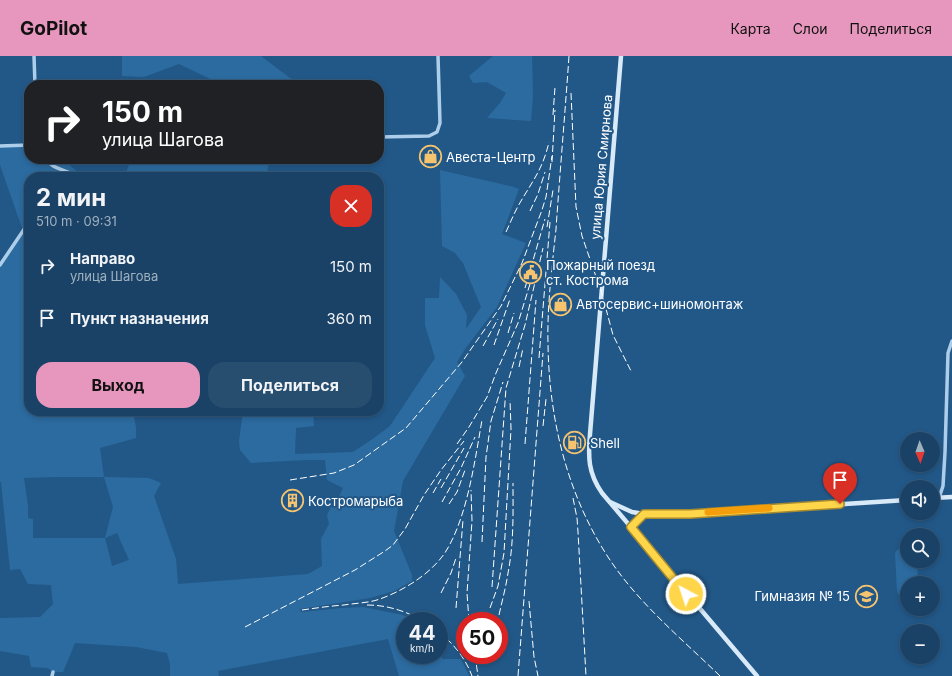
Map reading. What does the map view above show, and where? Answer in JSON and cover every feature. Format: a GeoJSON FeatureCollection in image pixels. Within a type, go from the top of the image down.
{"type":"FeatureCollection","features":[{"type":"Feature","properties":{"kind":"main road","name":"улица Юрия Смирнова"},"geometry":{"type":"LineString","coordinates":[[621,56],[589,450],[590,470],[597,486],[608,501],[757,676]]}},
{"type":"Feature","properties":{"kind":"main road"},"geometry":{"type":"LineString","coordinates":[[940,498],[952,497]]}},
{"type":"Feature","properties":{"kind":"main road"},"geometry":{"type":"LineString","coordinates":[[608,501],[632,512],[644,514],[697,513],[900,500]]}},
{"type":"Feature","properties":{"kind":"main road"},"geometry":{"type":"LineString","coordinates":[[631,527],[644,514]]}},
{"type":"Feature","properties":{"kind":"street"},"geometry":{"type":"LineString","coordinates":[[34,56],[35,80]]}},
{"type":"Feature","properties":{"kind":"street"},"geometry":{"type":"LineString","coordinates":[[384,137],[429,136],[437,132],[440,122],[438,56]]}},
{"type":"Feature","properties":{"kind":"street"},"geometry":{"type":"LineString","coordinates":[[0,146],[24,145]]}},
{"type":"Feature","properties":{"kind":"street"},"geometry":{"type":"LineString","coordinates":[[49,164],[69,172]]}},
{"type":"Feature","properties":{"kind":"street"},"geometry":{"type":"LineString","coordinates":[[0,265],[24,229]]}},
{"type":"Feature","properties":{"kind":"street"},"geometry":{"type":"LineString","coordinates":[[940,495],[943,486],[945,452],[948,353],[952,341]]}},
{"type":"Feature","properties":{"kind":"shaded area"},"geometry":{"type":"Polygon","coordinates":[[[122,56],[261,56],[294,80],[213,80],[179,64],[144,77],[122,76],[122,56]]]}},
{"type":"Feature","properties":{"kind":"shaded area"},"geometry":{"type":"Polygon","coordinates":[[[493,56],[532,56],[533,96],[531,121],[487,118],[500,103],[506,93],[487,82],[473,83],[469,76],[493,56]]]}},
{"type":"Feature","properties":{"kind":"shaded area"},"geometry":{"type":"Polygon","coordinates":[[[24,145],[24,164],[68,164],[78,172],[24,172],[24,416],[134,416],[136,438],[100,448],[104,477],[149,478],[161,483],[154,496],[176,559],[178,584],[308,574],[322,566],[321,539],[329,524],[327,515],[332,505],[337,501],[343,488],[327,480],[325,460],[251,463],[240,450],[239,441],[242,416],[313,416],[314,426],[296,428],[295,454],[353,452],[390,426],[435,358],[425,325],[425,298],[439,298],[440,277],[456,294],[467,315],[466,329],[481,307],[463,263],[455,253],[442,246],[440,170],[519,189],[502,234],[526,243],[497,307],[457,362],[465,376],[403,481],[394,531],[412,575],[412,581],[394,591],[370,598],[300,609],[301,612],[363,607],[396,614],[396,664],[448,664],[448,659],[456,659],[456,664],[463,664],[469,676],[399,676],[388,639],[218,671],[219,676],[170,676],[170,664],[167,653],[136,647],[75,643],[63,672],[53,672],[48,668],[31,667],[29,656],[0,651],[0,618],[40,617],[53,604],[51,585],[28,584],[20,569],[10,570],[0,482],[0,265],[23,231],[0,165],[0,146],[24,145]],[[104,477],[24,478],[28,518],[33,519],[33,538],[105,538],[113,507],[104,477]],[[117,533],[105,538],[112,566],[129,560],[117,533]]]}},
{"type":"Feature","properties":{"kind":"shaded area"},"geometry":{"type":"Polygon","coordinates":[[[129,164],[269,164],[267,172],[126,172],[129,164]]]}},
{"type":"Feature","properties":{"kind":"shaded area"},"geometry":{"type":"Polygon","coordinates":[[[900,548],[900,568],[917,568],[918,576],[900,576],[900,595],[897,591],[896,551],[900,548]]]}},
{"type":"Feature","properties":{"kind":"railway"},"geometry":{"type":"LineString","coordinates":[[569,56],[548,315],[549,372],[552,400],[563,455],[581,508],[608,557],[620,574],[646,605],[720,676]]}},
{"type":"Feature","properties":{"kind":"railway"},"geometry":{"type":"LineString","coordinates":[[553,115],[555,87]]}},
{"type":"Feature","properties":{"kind":"railway"},"geometry":{"type":"LineString","coordinates":[[571,93],[576,207],[582,236],[602,294],[613,335],[632,373]]}},
{"type":"Feature","properties":{"kind":"railway"},"geometry":{"type":"LineString","coordinates":[[552,162],[555,110]]}},
{"type":"Feature","properties":{"kind":"railway"},"geometry":{"type":"LineString","coordinates":[[506,232],[541,166],[549,142]]}},
{"type":"Feature","properties":{"kind":"railway"},"geometry":{"type":"LineString","coordinates":[[290,480],[334,473],[354,465],[406,428],[462,362],[501,306],[522,263],[546,197],[552,156]]}},
{"type":"Feature","properties":{"kind":"railway"},"geometry":{"type":"LineString","coordinates":[[530,211],[538,194],[545,172]]}},
{"type":"Feature","properties":{"kind":"railway"},"geometry":{"type":"LineString","coordinates":[[547,227],[553,190]]}},
{"type":"Feature","properties":{"kind":"railway"},"geometry":{"type":"LineString","coordinates":[[525,288],[545,219]]}},
{"type":"Feature","properties":{"kind":"railway"},"geometry":{"type":"LineString","coordinates":[[539,358],[550,222]]}},
{"type":"Feature","properties":{"kind":"railway"},"geometry":{"type":"LineString","coordinates":[[492,587],[506,388],[525,325],[543,248]]}},
{"type":"Feature","properties":{"kind":"railway"},"geometry":{"type":"LineString","coordinates":[[457,444],[487,397],[518,323],[530,284]]}},
{"type":"Feature","properties":{"kind":"railway"},"geometry":{"type":"LineString","coordinates":[[494,345],[510,299]]}},
{"type":"Feature","properties":{"kind":"railway"},"geometry":{"type":"LineString","coordinates":[[525,444],[536,300]]}},
{"type":"Feature","properties":{"kind":"railway"},"geometry":{"type":"LineString","coordinates":[[508,333],[514,313]]}},
{"type":"Feature","properties":{"kind":"railway"},"geometry":{"type":"LineString","coordinates":[[483,346],[498,319]]}},
{"type":"Feature","properties":{"kind":"railway"},"geometry":{"type":"LineString","coordinates":[[519,367],[523,348]]}},
{"type":"Feature","properties":{"kind":"railway"},"geometry":{"type":"LineString","coordinates":[[518,676],[543,353]]}},
{"type":"Feature","properties":{"kind":"railway"},"geometry":{"type":"LineString","coordinates":[[482,542],[486,457],[491,421],[503,382]]}},
{"type":"Feature","properties":{"kind":"railway"},"geometry":{"type":"LineString","coordinates":[[543,426],[546,399]]}},
{"type":"Feature","properties":{"kind":"railway"},"geometry":{"type":"LineString","coordinates":[[490,608],[498,586],[504,553],[511,429],[510,400]]}},
{"type":"Feature","properties":{"kind":"railway"},"geometry":{"type":"LineString","coordinates":[[302,610],[380,599],[409,585],[436,564],[449,546],[461,517],[470,485],[482,420]]}},
{"type":"Feature","properties":{"kind":"railway"},"geometry":{"type":"LineString","coordinates":[[442,502],[461,468],[475,437]]}},
{"type":"Feature","properties":{"kind":"railway"},"geometry":{"type":"LineString","coordinates":[[245,627],[355,570],[393,545],[405,529],[424,495],[441,470],[464,441]]}},
{"type":"Feature","properties":{"kind":"railway"},"geometry":{"type":"LineString","coordinates":[[441,488],[464,448]]}},
{"type":"Feature","properties":{"kind":"railway"},"geometry":{"type":"LineString","coordinates":[[449,504],[457,492],[465,470]]}},
{"type":"Feature","properties":{"kind":"railway"},"geometry":{"type":"LineString","coordinates":[[433,493],[441,479]]}},
{"type":"Feature","properties":{"kind":"railway"},"geometry":{"type":"LineString","coordinates":[[500,612],[510,562],[513,528],[513,483]]}},
{"type":"Feature","properties":{"kind":"railway"},"geometry":{"type":"LineString","coordinates":[[468,612],[467,593],[472,521],[471,490]]}},
{"type":"Feature","properties":{"kind":"railway"},"geometry":{"type":"LineString","coordinates":[[573,498],[577,518],[586,676]]}},
{"type":"Feature","properties":{"kind":"railway"},"geometry":{"type":"LineString","coordinates":[[456,608],[463,520]]}},
{"type":"Feature","properties":{"kind":"railway"},"geometry":{"type":"LineString","coordinates":[[441,593],[451,573],[456,558]]}},
{"type":"Feature","properties":{"kind":"railway"},"geometry":{"type":"LineString","coordinates":[[529,601],[534,657],[538,676]]}},
{"type":"Feature","properties":{"kind":"railway"},"geometry":{"type":"LineString","coordinates":[[367,605],[382,606],[404,612]]}},
{"type":"Feature","properties":{"kind":"railway"},"geometry":{"type":"LineString","coordinates":[[448,640],[458,652],[472,676]]}},
{"type":"Feature","properties":{"kind":"railway"},"geometry":{"type":"LineString","coordinates":[[476,664],[478,676]]}},
{"type":"Feature","properties":{"kind":"slow traffic"},"geometry":{"type":"LineString","coordinates":[[708,512],[769,508]]}},
{"type":"Feature","properties":{"kind":"place","name":"Авеста-Центр"},"geometry":{"type":"Point","coordinates":[430,157]}},
{"type":"Feature","properties":{"kind":"place","name":"Пожарный поезд ст. Кострома"},"geometry":{"type":"Point","coordinates":[531,272]}},
{"type":"Feature","properties":{"kind":"place","name":"Автосервис+шиномонтаж"},"geometry":{"type":"Point","coordinates":[560,304]}},
{"type":"Feature","properties":{"kind":"place","name":"Shell"},"geometry":{"type":"Point","coordinates":[575,443]}},
{"type":"Feature","properties":{"kind":"place","name":"Костромарыба"},"geometry":{"type":"Point","coordinates":[292,501]}},
{"type":"Feature","properties":{"kind":"place","name":"Гимназия № 15"},"geometry":{"type":"Point","coordinates":[866,596]}},
{"type":"Feature","properties":{"kind":"route"},"geometry":{"type":"LineString","coordinates":[[686,594],[631,527],[644,514],[690,514],[840,504]]}}]}
